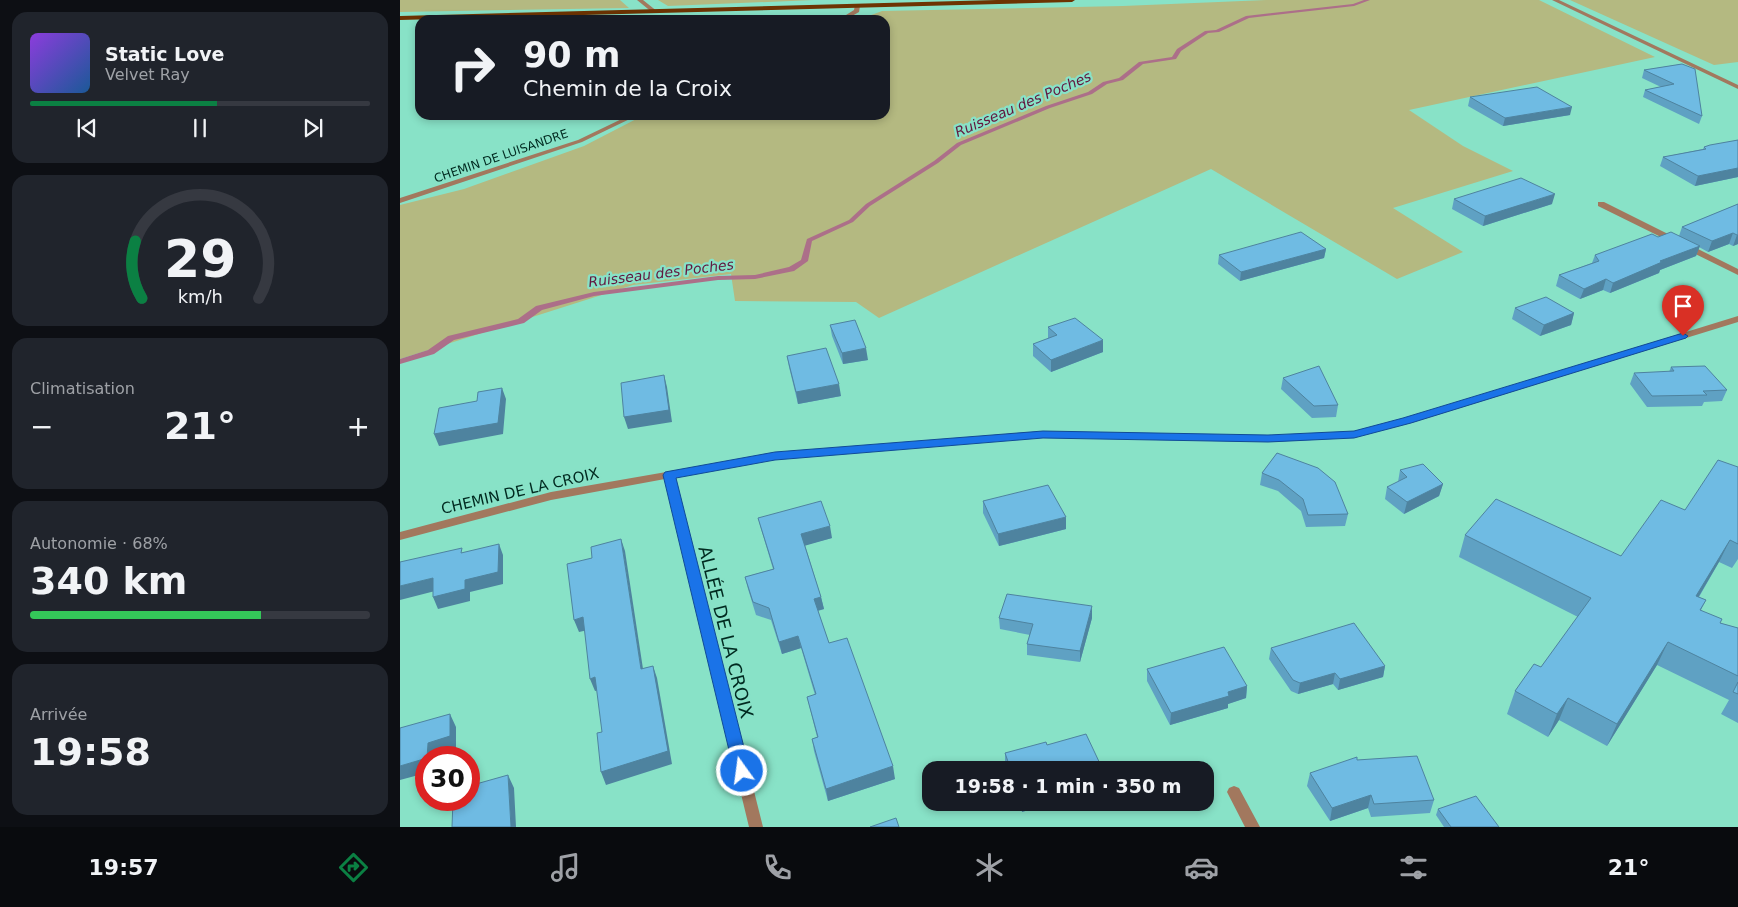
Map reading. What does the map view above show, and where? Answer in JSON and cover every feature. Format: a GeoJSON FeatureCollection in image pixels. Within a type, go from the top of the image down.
{"type":"FeatureCollection","features":[{"type":"Feature","properties":{"kind":"main road"},"geometry":{"type":"LineString","coordinates":[[528,15],[1072,0]]}},
{"type":"Feature","properties":{"kind":"main road"},"geometry":{"type":"LineString","coordinates":[[400,18],[415,18]]}},
{"type":"Feature","properties":{"kind":"street"},"geometry":{"type":"LineString","coordinates":[[640,0],[655,12]]}},
{"type":"Feature","properties":{"kind":"street"},"geometry":{"type":"LineString","coordinates":[[1555,0],[1738,87]]}},
{"type":"Feature","properties":{"kind":"street"},"geometry":{"type":"LineString","coordinates":[[850,15],[857,11],[857,6]]}},
{"type":"Feature","properties":{"kind":"street","name":"CHEMIN DE LUISANDRE"},"geometry":{"type":"LineString","coordinates":[[400,201],[580,141],[624,120]]}},
{"type":"Feature","properties":{"kind":"street"},"geometry":{"type":"LineString","coordinates":[[1601,204],[1738,272]]}},
{"type":"Feature","properties":{"kind":"street","name":"CHEMIN DE LA CROIX"},"geometry":{"type":"LineString","coordinates":[[400,536],[551,496],[775,456],[1043,434],[1268,438],[1354,434],[1407,421],[1738,319]]}},
{"type":"Feature","properties":{"kind":"street","name":"ALLÉE DE LA CROIX"},"geometry":{"type":"LineString","coordinates":[[669,475],[756,827]]}},
{"type":"Feature","properties":{"kind":"street"},"geometry":{"type":"LineString","coordinates":[[1234,792],[1253,827]]}},
{"type":"Feature","properties":{"kind":"green space"},"geometry":{"type":"Polygon","coordinates":[[[400,0],[620,0],[629,8],[400,12],[400,0]]]}},
{"type":"Feature","properties":{"kind":"green space"},"geometry":{"type":"Polygon","coordinates":[[[658,0],[814,0],[668,6],[658,0]]]}},
{"type":"Feature","properties":{"kind":"green space"},"geometry":{"type":"Polygon","coordinates":[[[1266,0],[1539,0],[1655,57],[1409,110],[1463,146],[1513,171],[1393,208],[1463,252],[1397,279],[1211,169],[879,318],[856,302],[735,301],[731,274],[633,285],[400,359],[400,205],[464,189],[584,146],[634,120],[890,120],[890,15],[871,15],[882,11],[1123,6],[1266,0]]]}},
{"type":"Feature","properties":{"kind":"green space"},"geometry":{"type":"Polygon","coordinates":[[[1570,0],[1738,0],[1738,62],[1714,65],[1570,0]]]}},
{"type":"Feature","properties":{"kind":"building"},"geometry":{"type":"Polygon","coordinates":[[[1682,64],[1695,69],[1702,116],[1645,90],[1674,84],[1644,70],[1682,64]]]}},
{"type":"Feature","properties":{"kind":"building"},"geometry":{"type":"Polygon","coordinates":[[[1537,87],[1572,107],[1505,118],[1470,97],[1537,87]]]}},
{"type":"Feature","properties":{"kind":"building"},"geometry":{"type":"Polygon","coordinates":[[[1738,140],[1738,168],[1698,176],[1663,157],[1706,149],[1704,147],[1738,140]]]}},
{"type":"Feature","properties":{"kind":"building"},"geometry":{"type":"Polygon","coordinates":[[[1521,178],[1555,194],[1485,216],[1454,199],[1521,178]]]}},
{"type":"Feature","properties":{"kind":"building"},"geometry":{"type":"Polygon","coordinates":[[[1738,204],[1738,235],[1733,233],[1712,241],[1682,227],[1738,204]]]}},
{"type":"Feature","properties":{"kind":"building"},"geometry":{"type":"Polygon","coordinates":[[[1301,232],[1326,249],[1241,272],[1219,255],[1301,232]]]}},
{"type":"Feature","properties":{"kind":"building"},"geometry":{"type":"Polygon","coordinates":[[[1671,232],[1700,246],[1660,261],[1662,262],[1613,283],[1606,279],[1584,289],[1559,275],[1599,261],[1595,255],[1652,234],[1658,237],[1671,232]]]}},
{"type":"Feature","properties":{"kind":"building"},"geometry":{"type":"Polygon","coordinates":[[[1546,297],[1574,313],[1544,325],[1515,308],[1546,297]]]}},
{"type":"Feature","properties":{"kind":"building"},"geometry":{"type":"Polygon","coordinates":[[[1075,318],[1103,340],[1051,360],[1033,344],[1057,335],[1048,327],[1075,318]]]}},
{"type":"Feature","properties":{"kind":"building"},"geometry":{"type":"Polygon","coordinates":[[[855,320],[866,348],[842,353],[830,325],[855,320]]]}},
{"type":"Feature","properties":{"kind":"building"},"geometry":{"type":"Polygon","coordinates":[[[826,348],[839,384],[796,392],[787,356],[826,348]]]}},
{"type":"Feature","properties":{"kind":"building"},"geometry":{"type":"Polygon","coordinates":[[[1319,366],[1338,405],[1314,406],[1283,378],[1319,366]]]}},
{"type":"Feature","properties":{"kind":"building"},"geometry":{"type":"Polygon","coordinates":[[[1705,366],[1727,390],[1703,391],[1707,395],[1652,396],[1634,373],[1674,371],[1671,367],[1705,366]]]}},
{"type":"Feature","properties":{"kind":"building"},"geometry":{"type":"Polygon","coordinates":[[[664,375],[669,410],[624,417],[621,383],[664,375]]]}},
{"type":"Feature","properties":{"kind":"building"},"geometry":{"type":"Polygon","coordinates":[[[502,388],[498,423],[434,434],[439,408],[477,401],[478,392],[502,388]]]}},
{"type":"Feature","properties":{"kind":"building"},"geometry":{"type":"Polygon","coordinates":[[[1277,453],[1318,468],[1335,482],[1348,514],[1308,515],[1303,499],[1279,480],[1262,473],[1277,453]]]}},
{"type":"Feature","properties":{"kind":"building"},"geometry":{"type":"Polygon","coordinates":[[[1718,460],[1738,467],[1738,544],[1730,540],[1696,596],[1706,600],[1700,610],[1722,619],[1720,623],[1738,628],[1738,676],[1668,642],[1617,724],[1568,698],[1557,714],[1515,691],[1534,664],[1541,667],[1591,598],[1465,535],[1496,499],[1621,556],[1661,500],[1685,510],[1718,460]]]}},
{"type":"Feature","properties":{"kind":"building"},"geometry":{"type":"Polygon","coordinates":[[[1423,464],[1443,484],[1407,502],[1387,487],[1407,477],[1400,470],[1423,464]]]}},
{"type":"Feature","properties":{"kind":"building"},"geometry":{"type":"Polygon","coordinates":[[[1048,485],[1066,517],[998,534],[983,501],[1048,485]]]}},
{"type":"Feature","properties":{"kind":"building"},"geometry":{"type":"Polygon","coordinates":[[[821,501],[830,526],[801,534],[821,597],[814,599],[829,643],[847,638],[893,766],[826,789],[812,739],[818,737],[807,697],[816,694],[798,636],[779,642],[769,608],[753,602],[745,577],[774,569],[758,518],[821,501]]]}},
{"type":"Feature","properties":{"kind":"building"},"geometry":{"type":"Polygon","coordinates":[[[621,539],[641,669],[653,666],[668,751],[601,772],[597,733],[602,732],[595,677],[590,679],[583,617],[574,620],[567,564],[592,558],[591,547],[621,539]]]}},
{"type":"Feature","properties":{"kind":"building"},"geometry":{"type":"Polygon","coordinates":[[[499,544],[498,572],[465,580],[465,589],[433,597],[433,578],[400,586],[400,562],[462,548],[461,553],[499,544]]]}},
{"type":"Feature","properties":{"kind":"building"},"geometry":{"type":"Polygon","coordinates":[[[1007,594],[1092,606],[1080,651],[1027,644],[1033,624],[999,618],[1007,594]]]}},
{"type":"Feature","properties":{"kind":"building"},"geometry":{"type":"Polygon","coordinates":[[[1354,623],[1385,666],[1340,679],[1335,673],[1300,683],[1293,680],[1271,648],[1354,623]]]}},
{"type":"Feature","properties":{"kind":"building"},"geometry":{"type":"Polygon","coordinates":[[[1224,647],[1247,686],[1228,692],[1229,696],[1171,713],[1147,669],[1224,647]]]}},
{"type":"Feature","properties":{"kind":"building"},"geometry":{"type":"Polygon","coordinates":[[[1738,682],[1738,694],[1733,692],[1738,682]]]}},
{"type":"Feature","properties":{"kind":"building"},"geometry":{"type":"Polygon","coordinates":[[[450,714],[450,736],[428,743],[428,746],[415,746],[415,762],[400,766],[400,728],[450,714]]]}},
{"type":"Feature","properties":{"kind":"building"},"geometry":{"type":"Polygon","coordinates":[[[1086,734],[1099,761],[1008,761],[1005,753],[1046,742],[1047,745],[1086,734]]]}},
{"type":"Feature","properties":{"kind":"building"},"geometry":{"type":"Polygon","coordinates":[[[1417,756],[1434,800],[1374,804],[1371,795],[1332,808],[1310,773],[1357,757],[1357,760],[1417,756]]]}},
{"type":"Feature","properties":{"kind":"building"},"geometry":{"type":"Polygon","coordinates":[[[508,775],[511,827],[452,827],[453,811],[480,811],[480,783],[508,775]]]}},
{"type":"Feature","properties":{"kind":"building"},"geometry":{"type":"Polygon","coordinates":[[[1476,796],[1499,827],[1451,827],[1438,809],[1476,796]]]}},
{"type":"Feature","properties":{"kind":"building"},"geometry":{"type":"Polygon","coordinates":[[[896,818],[899,827],[870,827],[896,818]]]}},
{"type":"Feature","properties":{"kind":"waterway","name":"Ruisseau des Poches"},"geometry":{"type":"LineString","coordinates":[[400,362],[431,352],[451,338],[521,321],[539,308],[594,294],[718,278],[755,277],[791,269],[804,261],[809,240],[851,221],[868,205],[936,162],[959,144],[1048,107],[1090,93],[1105,83],[1121,79],[1141,63],[1174,58],[1179,50],[1207,32],[1217,31],[1248,17],[1354,5],[1368,0]]}},
{"type":"Feature","properties":{"kind":"route"},"geometry":{"type":"LineString","coordinates":[[742,771],[669,475],[775,456],[1043,434],[1268,438],[1354,434],[1407,421],[1683,336]]}}]}
